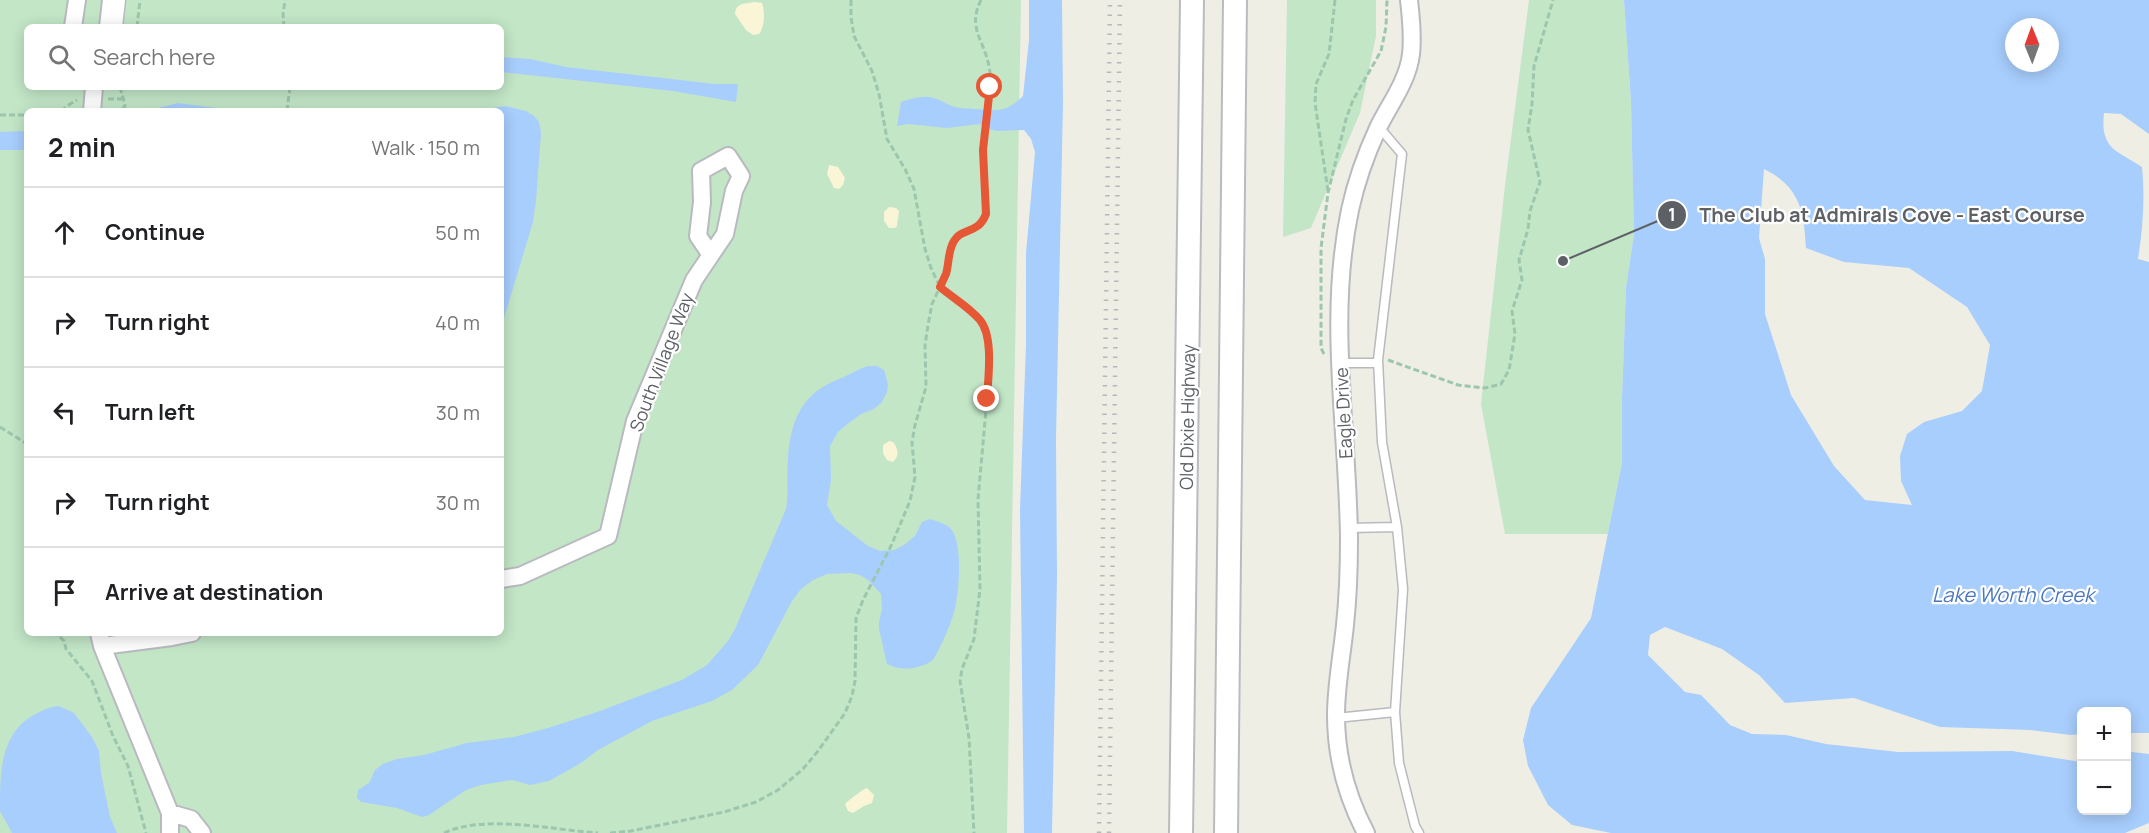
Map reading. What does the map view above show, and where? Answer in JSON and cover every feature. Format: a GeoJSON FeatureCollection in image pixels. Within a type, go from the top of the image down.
{"type":"FeatureCollection","features":[{"type":"Feature","properties":{"kind":"main road","name":"Old Dixie Highway"},"geometry":{"type":"LineString","coordinates":[[1181,833],[1192,0]]}},
{"type":"Feature","properties":{"kind":"main road"},"geometry":{"type":"LineString","coordinates":[[1226,833],[1235,0]]}},
{"type":"Feature","properties":{"kind":"street"},"geometry":{"type":"LineString","coordinates":[[73,24],[77,0]]}},
{"type":"Feature","properties":{"kind":"street"},"geometry":{"type":"LineString","coordinates":[[108,24],[111,0]]}},
{"type":"Feature","properties":{"kind":"street","name":"Eagle Drive"},"geometry":{"type":"LineString","coordinates":[[1366,833],[1344,776],[1336,718],[1336,694],[1348,586],[1349,528],[1339,300],[1346,237],[1358,178],[1378,126],[1397,92],[1411,54],[1409,0]]}},
{"type":"Feature","properties":{"kind":"street"},"geometry":{"type":"LineString","coordinates":[[92,108],[94,90]]}},
{"type":"Feature","properties":{"kind":"street","name":"South Village Way"},"geometry":{"type":"LineString","coordinates":[[504,579],[520,576],[608,536],[635,421],[694,280],[711,255],[725,234],[741,176],[728,156],[701,171],[702,202],[698,236],[711,255]]}},
{"type":"Feature","properties":{"kind":"street"},"geometry":{"type":"LineString","coordinates":[[170,833],[170,813],[100,639],[177,636]]}},
{"type":"Feature","properties":{"kind":"street"},"geometry":{"type":"LineString","coordinates":[[170,813],[191,819],[202,833]]}},
{"type":"Feature","properties":{"kind":"lane"},"geometry":{"type":"LineString","coordinates":[[118,24],[121,0]]}},
{"type":"Feature","properties":{"kind":"lane"},"geometry":{"type":"LineString","coordinates":[[1378,126],[1402,154],[1383,361],[1382,442],[1397,527],[1403,589],[1395,712],[1399,763],[1414,826],[1419,833]]}},
{"type":"Feature","properties":{"kind":"lane"},"geometry":{"type":"LineString","coordinates":[[1340,363],[1383,361]]}},
{"type":"Feature","properties":{"kind":"lane"},"geometry":{"type":"LineString","coordinates":[[1349,528],[1397,527]]}},
{"type":"Feature","properties":{"kind":"lane"},"geometry":{"type":"LineString","coordinates":[[1336,718],[1395,712]]}},
{"type":"Feature","properties":{"kind":"path"},"geometry":{"type":"LineString","coordinates":[[137,24],[140,0]]}},
{"type":"Feature","properties":{"kind":"path"},"geometry":{"type":"LineString","coordinates":[[285,0],[285,24]]}},
{"type":"Feature","properties":{"kind":"path"},"geometry":{"type":"LineString","coordinates":[[851,0],[854,36],[872,71],[879,94],[887,139],[914,189],[925,249],[940,287],[980,320],[985,329],[988,348],[987,399],[978,499],[980,589],[974,639],[962,669],[960,681],[969,738],[974,833]]}},
{"type":"Feature","properties":{"kind":"path"},"geometry":{"type":"LineString","coordinates":[[610,833],[631,831],[724,812],[756,802],[778,790],[803,768],[845,713],[855,681],[856,618],[910,501],[915,477],[912,442],[926,387],[925,345],[932,304],[946,274],[954,240],[983,223],[986,214],[983,161],[990,67],[977,37],[975,22],[981,0]]}},
{"type":"Feature","properties":{"kind":"path"},"geometry":{"type":"LineString","coordinates":[[1328,192],[1315,103],[1316,84],[1329,54],[1335,0]]}},
{"type":"Feature","properties":{"kind":"path"},"geometry":{"type":"LineString","coordinates":[[1383,361],[1399,362],[1458,385],[1485,388],[1501,384],[1509,370],[1515,334],[1512,311],[1522,280],[1519,260],[1528,229],[1530,211],[1540,182],[1528,130],[1534,66],[1553,0]]}},
{"type":"Feature","properties":{"kind":"path"},"geometry":{"type":"LineString","coordinates":[[121,90],[125,105],[124,108]]}},
{"type":"Feature","properties":{"kind":"path"},"geometry":{"type":"LineString","coordinates":[[287,108],[290,90]]}},
{"type":"Feature","properties":{"kind":"path"},"geometry":{"type":"LineString","coordinates":[[0,116],[24,115]]}},
{"type":"Feature","properties":{"kind":"path"},"geometry":{"type":"LineString","coordinates":[[0,427],[24,442]]}},
{"type":"Feature","properties":{"kind":"path"},"geometry":{"type":"LineString","coordinates":[[59,636],[64,641],[66,649],[92,681],[113,736],[128,766],[146,833]]}},
{"type":"Feature","properties":{"kind":"path"},"geometry":{"type":"LineString","coordinates":[[444,833],[456,827],[497,825],[598,833]]}},
{"type":"Feature","properties":{"kind":"green space"},"geometry":{"type":"Polygon","coordinates":[[[0,0],[1021,0],[1007,833],[0,833],[0,0]]]}},
{"type":"Feature","properties":{"kind":"green space"},"geometry":{"type":"Polygon","coordinates":[[[1287,0],[1376,0],[1376,36],[1360,113],[1311,228],[1283,237],[1287,0]]]}},
{"type":"Feature","properties":{"kind":"green space"},"geometry":{"type":"Polygon","coordinates":[[[1529,0],[1624,0],[1631,102],[1634,234],[1626,288],[1622,463],[1608,534],[1505,534],[1481,404],[1505,185],[1529,0]]]}},
{"type":"Feature","properties":{"kind":"sand"},"geometry":{"type":"Polygon","coordinates":[[[762,3],[764,19],[759,34],[753,35],[746,30],[735,14],[739,5],[762,3]]]}},
{"type":"Feature","properties":{"kind":"sand"},"geometry":{"type":"Polygon","coordinates":[[[829,165],[838,167],[845,178],[839,189],[834,188],[827,174],[829,165]]]}},
{"type":"Feature","properties":{"kind":"sand"},"geometry":{"type":"Polygon","coordinates":[[[889,207],[899,211],[895,228],[889,228],[884,221],[884,212],[889,207]]]}},
{"type":"Feature","properties":{"kind":"sand"},"geometry":{"type":"Polygon","coordinates":[[[889,441],[893,442],[897,449],[897,457],[893,462],[887,460],[883,453],[883,445],[889,441]]]}},
{"type":"Feature","properties":{"kind":"sand"},"geometry":{"type":"Polygon","coordinates":[[[867,788],[874,795],[872,803],[853,813],[848,811],[845,804],[867,788]]]}},
{"type":"Feature","properties":{"kind":"water"},"geometry":{"type":"Polygon","coordinates":[[[1029,0],[1062,0],[1063,103],[1056,439],[1057,577],[1052,833],[1024,833],[1020,510],[1026,344],[1026,253],[1035,152],[1031,139],[1024,130],[997,131],[980,124],[947,128],[908,124],[897,126],[901,102],[911,99],[929,97],[958,108],[1000,110],[1011,106],[1023,96],[1029,40],[1029,0]]]}},
{"type":"Feature","properties":{"kind":"water","name":"Lake Worth Creek"},"geometry":{"type":"Polygon","coordinates":[[[1624,0],[2149,0],[2149,134],[2121,114],[2104,113],[2103,125],[2107,141],[2112,147],[2142,167],[2143,179],[2143,213],[2138,259],[2149,262],[2149,733],[2131,733],[2131,707],[2077,707],[2077,734],[2071,735],[2030,730],[1940,727],[1854,698],[1785,703],[1759,675],[1722,649],[1665,627],[1650,635],[1648,655],[1685,692],[1701,695],[1730,725],[1752,734],[1786,735],[1826,744],[1898,752],[2012,751],[2077,761],[2077,815],[2131,815],[2131,752],[2149,754],[2149,823],[2125,833],[1611,833],[1572,825],[1548,805],[1528,766],[1523,740],[1531,708],[1591,618],[1622,463],[1626,288],[1634,234],[1631,102],[1624,0]],[[1764,169],[1759,238],[1765,259],[1765,314],[1791,395],[1834,466],[1865,500],[1912,505],[1901,481],[1900,456],[1907,434],[1924,422],[1962,411],[1982,391],[1990,345],[1967,307],[1909,268],[1844,262],[1806,248],[1804,223],[1798,201],[1793,192],[1776,176],[1764,169]]]}},
{"type":"Feature","properties":{"kind":"water"},"geometry":{"type":"Polygon","coordinates":[[[504,57],[530,59],[566,67],[715,84],[738,84],[736,102],[673,91],[504,72],[504,57]]]}},
{"type":"Feature","properties":{"kind":"water"},"geometry":{"type":"Polygon","coordinates":[[[178,103],[217,108],[158,108],[178,103]]]}},
{"type":"Feature","properties":{"kind":"water"},"geometry":{"type":"Polygon","coordinates":[[[505,106],[526,111],[539,122],[541,133],[533,222],[504,318],[504,108],[492,108],[505,106]]]}},
{"type":"Feature","properties":{"kind":"water"},"geometry":{"type":"Polygon","coordinates":[[[24,131],[24,150],[0,150],[0,132],[24,131]]]}},
{"type":"Feature","properties":{"kind":"water"},"geometry":{"type":"Polygon","coordinates":[[[868,366],[877,366],[884,370],[888,384],[887,392],[882,402],[874,409],[861,414],[838,432],[830,446],[831,480],[827,505],[836,521],[868,546],[880,551],[894,550],[904,545],[915,536],[922,522],[930,519],[951,529],[959,555],[959,579],[954,614],[933,660],[922,666],[911,668],[899,668],[887,664],[879,629],[882,609],[881,594],[860,575],[827,574],[801,589],[792,601],[758,665],[732,690],[712,701],[652,721],[598,750],[581,763],[549,781],[530,785],[512,780],[481,785],[466,790],[429,815],[422,817],[397,808],[361,802],[357,798],[358,790],[369,783],[375,770],[383,764],[467,743],[514,737],[548,728],[682,680],[707,665],[728,641],[735,629],[786,509],[789,445],[800,410],[807,400],[826,385],[868,366]]]}},
{"type":"Feature","properties":{"kind":"water"},"geometry":{"type":"Polygon","coordinates":[[[59,706],[74,713],[92,737],[99,751],[110,817],[117,833],[12,833],[0,811],[0,783],[4,756],[14,734],[21,724],[32,716],[48,708],[59,706]]]}},
{"type":"Feature","properties":{"kind":"railway"},"geometry":{"type":"LineString","coordinates":[[1099,833],[1110,0]]}},
{"type":"Feature","properties":{"kind":"railway"},"geometry":{"type":"LineString","coordinates":[[1109,833],[1120,0]]}},
{"type":"Feature","properties":{"kind":"place","name":"The Club at Admirals Cove - East Course"},"geometry":{"type":"Point","coordinates":[1563,261]}},
{"type":"Feature","properties":{"kind":"route"},"geometry":{"type":"LineString","coordinates":[[987,399],[988,348],[985,329],[980,320],[940,287],[946,274],[954,240],[983,223],[986,214],[983,150],[990,87]]}}]}
